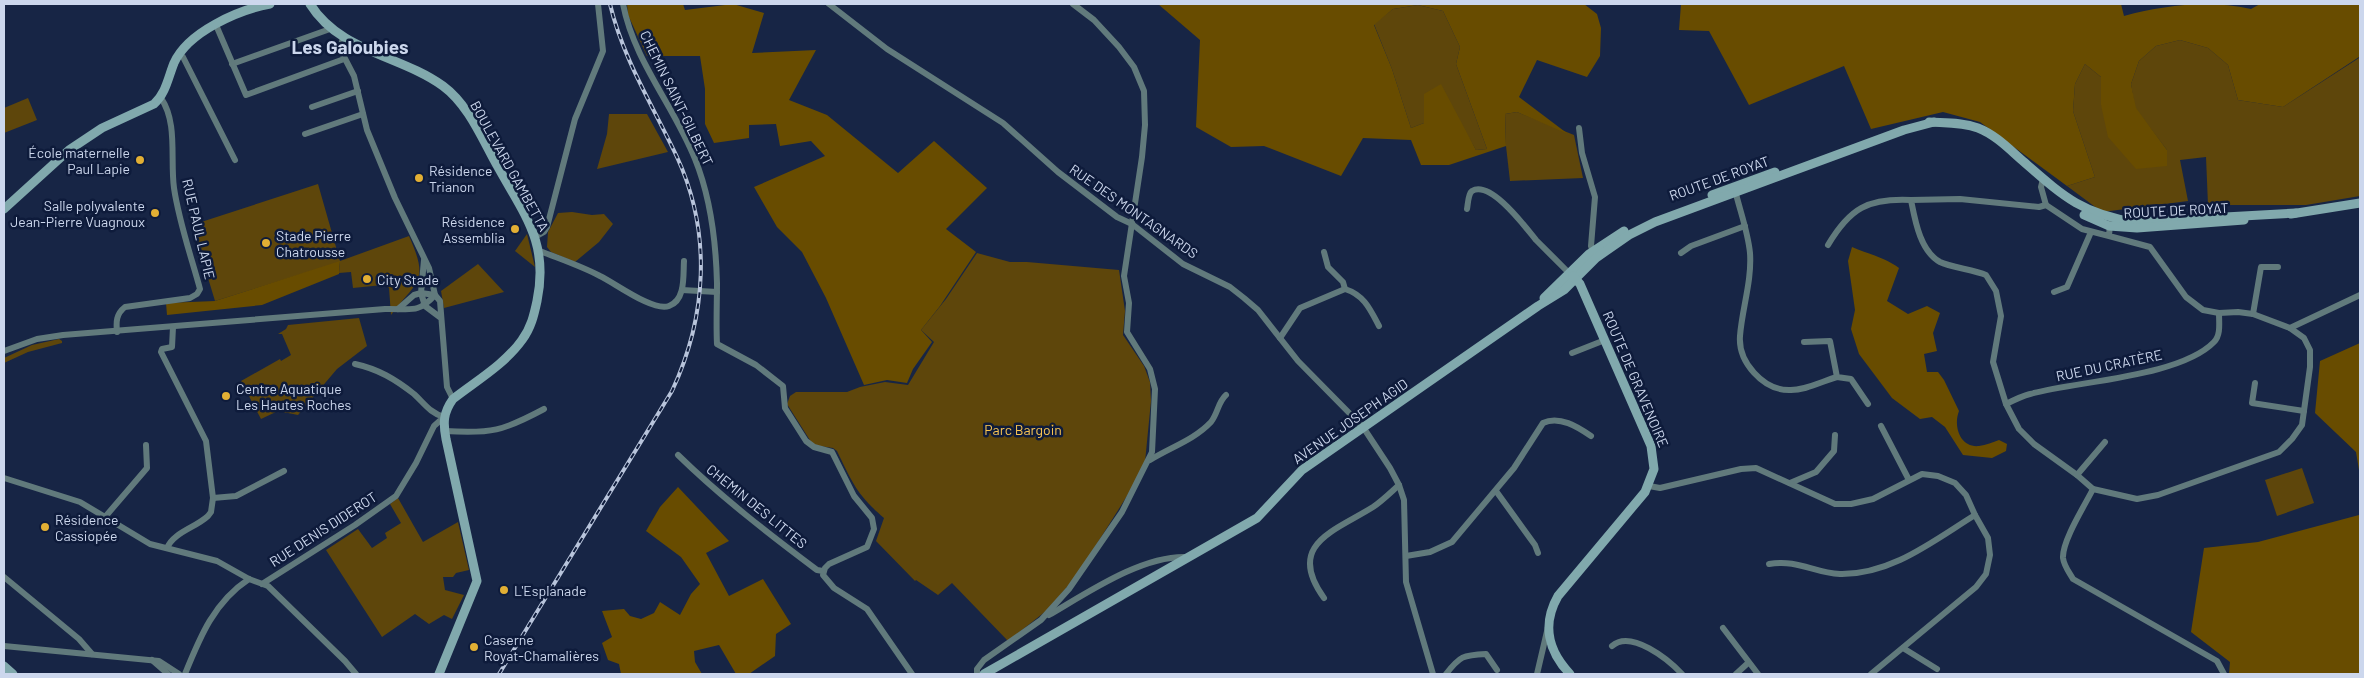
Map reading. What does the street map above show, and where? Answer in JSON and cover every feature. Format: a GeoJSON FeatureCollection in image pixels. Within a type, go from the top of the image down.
{"type":"FeatureCollection","features":[{"type":"Feature","properties":{"kind":"main road"},"geometry":{"type":"LineString","coordinates":[[4,209],[69,150],[102,128],[148,108],[161,98],[179,55],[192,39],[254,7],[270,4]]}},
{"type":"Feature","properties":{"kind":"main road","name":"BOULEVARD GAMBETTA"},"geometry":{"type":"LineString","coordinates":[[310,4],[330,29],[343,38],[424,75],[447,89],[474,124],[535,237],[540,252],[538,294],[530,328],[510,353],[453,399],[446,408],[444,418],[445,431],[477,581],[439,674]]}},
{"type":"Feature","properties":{"kind":"main road","name":"ROUTE DE ROYAT"},"geometry":{"type":"LineString","coordinates":[[1538,306],[1571,283],[1594,255],[1626,230],[1652,217],[1735,189],[1903,124],[1918,121],[1954,123],[1978,128],[2001,141],[2043,179],[2078,206],[2110,222],[2296,213],[2360,204]]}},
{"type":"Feature","properties":{"kind":"main road"},"geometry":{"type":"LineString","coordinates":[[1571,283],[1584,295]]}},
{"type":"Feature","properties":{"kind":"main road","name":"ROUTE DE GRAVENOIRE"},"geometry":{"type":"LineString","coordinates":[[1570,674],[1552,649],[1548,626],[1553,606],[1558,596],[1649,486],[1655,461],[1651,446],[1584,295],[1571,283]]}},
{"type":"Feature","properties":{"kind":"main road","name":"AVENUE JOSEPH AGID"},"geometry":{"type":"LineString","coordinates":[[984,674],[1257,518],[1296,475],[1571,283]]}},
{"type":"Feature","properties":{"kind":"main road"},"geometry":{"type":"LineString","coordinates":[[4,666],[13,674]]}},
{"type":"Feature","properties":{"kind":"street"},"geometry":{"type":"LineString","coordinates":[[535,237],[544,232],[547,227],[575,119],[603,51],[598,4]]}},
{"type":"Feature","properties":{"kind":"street","name":"CHEMIN SAINT-GILBERT"},"geometry":{"type":"LineString","coordinates":[[623,4],[631,33],[647,69],[690,149],[699,170],[710,212],[717,292],[717,344],[756,365],[783,386],[785,408],[806,441],[814,447],[832,452],[854,496],[872,518],[874,529],[867,547],[829,564],[823,571]]}},
{"type":"Feature","properties":{"kind":"street","name":"RUE DES MONTAGNARDS"},"geometry":{"type":"LineString","coordinates":[[829,4],[887,48],[1003,123],[1058,172],[1117,217],[1132,224],[1183,264],[1230,287],[1258,310],[1298,360],[1363,427],[1399,485],[1404,508],[1406,582],[1433,672]]}},
{"type":"Feature","properties":{"kind":"street"},"geometry":{"type":"LineString","coordinates":[[836,9],[842,4]]}},
{"type":"Feature","properties":{"kind":"street"},"geometry":{"type":"LineString","coordinates":[[1041,620],[1069,589],[1122,512],[1152,452],[1155,389],[1150,368],[1127,332],[1128,303],[1124,276],[1142,157],[1145,124],[1144,91],[1134,67],[1119,47],[1094,20],[1073,4]]}},
{"type":"Feature","properties":{"kind":"street"},"geometry":{"type":"LineString","coordinates":[[216,25],[246,95],[344,59]]}},
{"type":"Feature","properties":{"kind":"street"},"geometry":{"type":"LineString","coordinates":[[232,64],[330,29]]}},
{"type":"Feature","properties":{"kind":"street"},"geometry":{"type":"LineString","coordinates":[[343,38],[340,49],[354,76],[367,130],[394,198],[429,268],[434,295],[440,301],[447,387],[453,399]]}},
{"type":"Feature","properties":{"kind":"street"},"geometry":{"type":"LineString","coordinates":[[179,55],[183,57],[235,160]]}},
{"type":"Feature","properties":{"kind":"street"},"geometry":{"type":"LineString","coordinates":[[312,107],[358,91]]}},
{"type":"Feature","properties":{"kind":"street","name":"RUE PAUL LAPIE"},"geometry":{"type":"LineString","coordinates":[[117,332],[116,320],[120,311],[125,307],[190,298],[197,294],[200,289],[190,260],[174,188],[169,109],[161,98]]}},
{"type":"Feature","properties":{"kind":"street"},"geometry":{"type":"LineString","coordinates":[[305,134],[363,114]]}},
{"type":"Feature","properties":{"kind":"street"},"geometry":{"type":"LineString","coordinates":[[1579,128],[1582,153],[1595,197],[1594,255]]}},
{"type":"Feature","properties":{"kind":"street"},"geometry":{"type":"LineString","coordinates":[[1912,200],[1915,223],[1928,252],[1941,262],[1986,275],[1996,291],[2001,316],[1993,362],[2006,404],[2019,429],[2034,444],[2077,475],[2093,490],[2137,499],[2158,495],[2279,452],[2302,425],[2310,367],[2310,350],[2304,338],[2290,328],[2253,314],[2238,312],[2219,313],[2203,310],[2186,297],[2150,247],[2091,232],[2046,205],[2041,187],[2043,179]]}},
{"type":"Feature","properties":{"kind":"street"},"geometry":{"type":"LineString","coordinates":[[1466,209],[1470,194],[1473,191],[1478,189],[1493,195],[1514,213],[1571,283]]}},
{"type":"Feature","properties":{"kind":"street"},"geometry":{"type":"LineString","coordinates":[[1735,189],[1750,253],[1748,286],[1740,338],[1743,354],[1751,370],[1760,380],[1789,390],[1837,377],[1851,379],[1868,404]]}},
{"type":"Feature","properties":{"kind":"street"},"geometry":{"type":"LineString","coordinates":[[1828,245],[1838,229],[1852,214],[1868,204],[1886,199],[1960,198],[2040,207],[2046,205]]}},
{"type":"Feature","properties":{"kind":"street"},"geometry":{"type":"LineString","coordinates":[[2110,222],[2110,236]]}},
{"type":"Feature","properties":{"kind":"street"},"geometry":{"type":"LineString","coordinates":[[1681,253],[1690,246],[1745,226]]}},
{"type":"Feature","properties":{"kind":"street"},"geometry":{"type":"LineString","coordinates":[[2054,292],[2067,287],[2091,232]]}},
{"type":"Feature","properties":{"kind":"street"},"geometry":{"type":"LineString","coordinates":[[540,252],[600,276],[657,305],[670,305],[682,290],[684,261]]}},
{"type":"Feature","properties":{"kind":"street"},"geometry":{"type":"LineString","coordinates":[[1324,252],[1328,267],[1343,282],[1345,289]]}},
{"type":"Feature","properties":{"kind":"street"},"geometry":{"type":"LineString","coordinates":[[424,259],[421,293],[425,306],[441,318]]}},
{"type":"Feature","properties":{"kind":"street"},"geometry":{"type":"LineString","coordinates":[[2253,314],[2261,268],[2278,267]]}},
{"type":"Feature","properties":{"kind":"street"},"geometry":{"type":"LineString","coordinates":[[1280,338],[1300,308],[1345,289],[1356,292],[1365,300],[1379,326]]}},
{"type":"Feature","properties":{"kind":"street"},"geometry":{"type":"LineString","coordinates":[[682,290],[717,292]]}},
{"type":"Feature","properties":{"kind":"street"},"geometry":{"type":"LineString","coordinates":[[398,309],[414,295],[421,293],[434,295]]}},
{"type":"Feature","properties":{"kind":"street"},"geometry":{"type":"LineString","coordinates":[[4,351],[36,339],[398,309],[419,309],[425,306],[434,295]]}},
{"type":"Feature","properties":{"kind":"street"},"geometry":{"type":"LineString","coordinates":[[2290,328],[2360,295]]}},
{"type":"Feature","properties":{"kind":"street","name":"RUE DU CRATÈRE"},"geometry":{"type":"LineString","coordinates":[[2006,404],[2029,394],[2124,377],[2178,362],[2214,342],[2219,334],[2219,313]]}},
{"type":"Feature","properties":{"kind":"street"},"geometry":{"type":"LineString","coordinates":[[167,548],[176,537],[208,516],[211,512],[212,498],[206,441],[161,352],[162,349],[172,347],[172,327]]}},
{"type":"Feature","properties":{"kind":"street"},"geometry":{"type":"LineString","coordinates":[[1572,353],[1605,340]]}},
{"type":"Feature","properties":{"kind":"street"},"geometry":{"type":"LineString","coordinates":[[1804,342],[1830,341],[1837,377]]}},
{"type":"Feature","properties":{"kind":"street"},"geometry":{"type":"LineString","coordinates":[[355,364],[374,369],[396,380],[434,414],[444,418]]}},
{"type":"Feature","properties":{"kind":"street"},"geometry":{"type":"LineString","coordinates":[[2255,383],[2252,403],[2304,411]]}},
{"type":"Feature","properties":{"kind":"street"},"geometry":{"type":"LineString","coordinates":[[1149,460],[1182,444],[1199,432],[1218,412],[1221,400],[1226,395]]}},
{"type":"Feature","properties":{"kind":"street"},"geometry":{"type":"LineString","coordinates":[[445,431],[479,433],[493,431],[506,428],[544,409]]}},
{"type":"Feature","properties":{"kind":"street","name":"RUE DENIS DIDEROT"},"geometry":{"type":"LineString","coordinates":[[262,584],[355,526],[396,496],[416,463],[434,426],[444,418]]}},
{"type":"Feature","properties":{"kind":"street"},"geometry":{"type":"LineString","coordinates":[[1406,556],[1430,552],[1452,542],[1514,468],[1543,423],[1550,420],[1558,420],[1582,429],[1591,436]]}},
{"type":"Feature","properties":{"kind":"street"},"geometry":{"type":"LineString","coordinates":[[1881,426],[1909,480]]}},
{"type":"Feature","properties":{"kind":"street"},"geometry":{"type":"LineString","coordinates":[[1790,483],[1816,472],[1834,451],[1835,435]]}},
{"type":"Feature","properties":{"kind":"street"},"geometry":{"type":"LineString","coordinates":[[2077,475],[2105,442]]}},
{"type":"Feature","properties":{"kind":"street"},"geometry":{"type":"LineString","coordinates":[[105,517],[147,468],[146,445]]}},
{"type":"Feature","properties":{"kind":"street","name":"CHEMIN DES LITTES"},"geometry":{"type":"LineString","coordinates":[[678,455],[702,478],[778,541],[817,570],[823,571]]}},
{"type":"Feature","properties":{"kind":"street"},"geometry":{"type":"LineString","coordinates":[[1649,486],[1660,488],[1741,468],[1756,468],[1835,504],[1851,504],[1873,499],[1922,474],[1938,476],[1955,483],[1966,495],[1974,516],[1988,538],[1990,555],[1986,574],[1976,587],[1871,674]]}},
{"type":"Feature","properties":{"kind":"street"},"geometry":{"type":"LineString","coordinates":[[212,498],[236,496],[284,471]]}},
{"type":"Feature","properties":{"kind":"street"},"geometry":{"type":"LineString","coordinates":[[4,478],[80,502],[145,542],[217,561],[249,579],[268,586],[346,661],[356,674]]}},
{"type":"Feature","properties":{"kind":"street"},"geometry":{"type":"LineString","coordinates":[[1324,598],[1312,577],[1312,551],[1328,532],[1374,507],[1399,485]]}},
{"type":"Feature","properties":{"kind":"street"},"geometry":{"type":"LineString","coordinates":[[1496,490],[1535,544],[1538,553]]}},
{"type":"Feature","properties":{"kind":"street"},"geometry":{"type":"LineString","coordinates":[[2093,490],[2064,551],[2063,557],[2073,579],[2217,661],[2224,674]]}},
{"type":"Feature","properties":{"kind":"street"},"geometry":{"type":"LineString","coordinates":[[1769,564],[1786,561],[1840,574],[1874,570],[1895,564],[1974,516]]}},
{"type":"Feature","properties":{"kind":"street"},"geometry":{"type":"LineString","coordinates":[[977,674],[977,669],[984,660],[1041,620],[1113,578],[1171,556],[1187,557]]}},
{"type":"Feature","properties":{"kind":"street"},"geometry":{"type":"LineString","coordinates":[[823,571],[824,577],[834,588],[867,609],[912,674]]}},
{"type":"Feature","properties":{"kind":"street"},"geometry":{"type":"LineString","coordinates":[[4,578],[79,639],[92,654]]}},
{"type":"Feature","properties":{"kind":"street"},"geometry":{"type":"LineString","coordinates":[[185,674],[200,636],[210,620],[237,588],[249,579]]}},
{"type":"Feature","properties":{"kind":"street"},"geometry":{"type":"LineString","coordinates":[[1537,674],[1548,626]]}},
{"type":"Feature","properties":{"kind":"street"},"geometry":{"type":"LineString","coordinates":[[1723,628],[1748,664],[1758,674]]}},
{"type":"Feature","properties":{"kind":"street"},"geometry":{"type":"LineString","coordinates":[[1612,646],[1621,641],[1638,644],[1658,652],[1682,674]]}},
{"type":"Feature","properties":{"kind":"street"},"geometry":{"type":"LineString","coordinates":[[4,646],[152,660],[163,663],[179,674]]}},
{"type":"Feature","properties":{"kind":"street"},"geometry":{"type":"LineString","coordinates":[[1903,648],[1937,669]]}},
{"type":"Feature","properties":{"kind":"street"},"geometry":{"type":"LineString","coordinates":[[1446,674],[1458,659],[1468,655],[1486,654],[1497,670]]}},
{"type":"Feature","properties":{"kind":"street"},"geometry":{"type":"LineString","coordinates":[[152,660],[168,674]]}},
{"type":"Feature","properties":{"kind":"street"},"geometry":{"type":"LineString","coordinates":[[1736,674],[1748,664]]}},
{"type":"Feature","properties":{"kind":"street"},"geometry":{"type":"LineString","coordinates":[[1426,674],[1433,672]]}},
{"type":"Feature","properties":{"kind":"green space"},"geometry":{"type":"Polygon","coordinates":[[[1418,5],[1443,11],[1460,47],[1456,64],[1487,149],[1476,150],[1461,124],[1424,123],[1411,128],[1392,69],[1374,24],[1393,9],[1418,5]]]}},
{"type":"Feature","properties":{"kind":"green space"},"geometry":{"type":"Polygon","coordinates":[[[2180,40],[2208,48],[2228,65],[2238,100],[2283,107],[2359,58],[2360,54],[2360,196],[2306,205],[2208,205],[2206,157],[2180,160],[2188,201],[2102,212],[2067,186],[2095,177],[2073,111],[2075,84],[2085,64],[2101,77],[2101,105],[2167,150],[2135,108],[2131,84],[2139,61],[2156,46],[2180,40]]]}},
{"type":"Feature","properties":{"kind":"green space"},"geometry":{"type":"Polygon","coordinates":[[[28,98],[37,120],[4,133],[4,108],[28,98]]]}},
{"type":"Feature","properties":{"kind":"green space"},"geometry":{"type":"Polygon","coordinates":[[[1517,112],[1574,135],[1583,178],[1510,181],[1505,114],[1517,112]]]}},
{"type":"Feature","properties":{"kind":"green space"},"geometry":{"type":"Polygon","coordinates":[[[609,114],[647,114],[668,152],[597,169],[607,134],[609,114]]]}},
{"type":"Feature","properties":{"kind":"green space","name":"Stade Pierre Chatrousse"},"geometry":{"type":"Polygon","coordinates":[[[318,184],[340,261],[409,236],[419,263],[418,280],[391,315],[389,288],[383,285],[353,288],[351,272],[339,273],[340,262],[215,301],[192,225],[318,184]]]}},
{"type":"Feature","properties":{"kind":"green space"},"geometry":{"type":"Polygon","coordinates":[[[572,212],[592,215],[604,214],[613,224],[599,242],[575,262],[551,252],[547,247],[548,232],[558,213],[572,212]]]}},
{"type":"Feature","properties":{"kind":"green space"},"geometry":{"type":"Polygon","coordinates":[[[527,234],[535,267],[515,251],[527,234]]]}},
{"type":"Feature","properties":{"kind":"green space","name":"Parc Bargoin"},"geometry":{"type":"Polygon","coordinates":[[[977,253],[1010,262],[1119,270],[1125,311],[1123,335],[1144,366],[1150,382],[1151,401],[1145,462],[1137,480],[1076,577],[1046,611],[1008,641],[952,583],[938,595],[915,581],[876,541],[884,518],[867,502],[856,488],[837,451],[833,448],[813,445],[787,404],[790,396],[796,392],[847,392],[860,387],[885,382],[908,385],[934,342],[921,330],[946,299],[977,253]]]}},
{"type":"Feature","properties":{"kind":"green space"},"geometry":{"type":"Polygon","coordinates":[[[478,264],[504,292],[444,308],[441,291],[478,264]]]}},
{"type":"Feature","properties":{"kind":"green space"},"geometry":{"type":"Polygon","coordinates":[[[359,318],[367,346],[337,369],[298,415],[278,411],[261,419],[241,381],[280,359],[281,361],[291,355],[282,334],[278,334],[286,329],[288,325],[359,318]]]}},
{"type":"Feature","properties":{"kind":"green space"},"geometry":{"type":"Polygon","coordinates":[[[59,339],[62,343],[28,352],[4,363],[4,358],[32,345],[59,339]]]}},
{"type":"Feature","properties":{"kind":"green space"},"geometry":{"type":"Polygon","coordinates":[[[2302,468],[2314,503],[2277,516],[2265,480],[2302,468]]]}},
{"type":"Feature","properties":{"kind":"green space"},"geometry":{"type":"Polygon","coordinates":[[[398,498],[423,542],[458,522],[469,570],[456,573],[453,577],[443,577],[445,590],[464,595],[452,619],[444,615],[429,624],[415,614],[382,637],[326,550],[358,529],[372,548],[387,538],[385,533],[401,523],[390,504],[398,498]]]}},
{"type":"Feature","properties":{"kind":"shaded area"},"geometry":{"type":"Polygon","coordinates":[[[627,4],[683,4],[685,10],[733,4],[764,13],[752,53],[816,50],[789,100],[827,115],[898,173],[934,141],[987,188],[946,229],[976,252],[940,306],[921,330],[932,342],[913,369],[907,383],[887,380],[864,385],[826,298],[802,252],[777,227],[754,187],[825,156],[811,141],[780,146],[776,124],[749,125],[749,138],[714,143],[705,124],[705,89],[700,56],[647,56],[628,15],[627,4]]]}},
{"type":"Feature","properties":{"kind":"shaded area"},"geometry":{"type":"Polygon","coordinates":[[[1158,4],[1584,4],[1597,14],[1601,28],[1600,56],[1587,77],[1537,60],[1519,97],[1568,134],[1517,112],[1505,114],[1506,146],[1449,165],[1421,165],[1411,140],[1363,138],[1341,176],[1264,146],[1231,147],[1196,127],[1200,40],[1158,4]],[[1418,5],[1393,9],[1374,25],[1392,69],[1411,128],[1424,123],[1424,94],[1441,84],[1476,150],[1487,149],[1456,64],[1460,47],[1443,11],[1418,5]]]}},
{"type":"Feature","properties":{"kind":"shaded area"},"geometry":{"type":"Polygon","coordinates":[[[1681,4],[2121,4],[2124,16],[2156,9],[2203,4],[2251,9],[2260,4],[2360,4],[2360,54],[2359,57],[2283,107],[2238,100],[2228,65],[2208,48],[2180,40],[2156,46],[2139,61],[2131,84],[2136,108],[2167,150],[2167,166],[2136,169],[2108,137],[2101,105],[2101,77],[2085,64],[2075,84],[2073,111],[2095,177],[2067,186],[1980,122],[1943,112],[1871,129],[1844,66],[1749,105],[1709,31],[1679,30],[1681,4]]]}},
{"type":"Feature","properties":{"kind":"shaded area"},"geometry":{"type":"Polygon","coordinates":[[[1852,247],[1882,258],[1899,268],[1887,301],[1908,314],[1927,306],[1940,313],[1933,333],[1937,351],[1924,354],[1927,372],[1938,372],[1944,380],[1959,411],[1957,423],[1963,440],[1972,446],[1979,446],[1999,440],[2007,444],[2006,451],[1992,458],[1963,455],[1945,427],[1932,417],[1920,419],[1892,398],[1859,354],[1851,329],[1855,310],[1848,261],[1852,247]]]}},
{"type":"Feature","properties":{"kind":"shaded area"},"geometry":{"type":"Polygon","coordinates":[[[340,261],[339,274],[262,305],[167,315],[166,303],[215,301],[340,261]]]}},
{"type":"Feature","properties":{"kind":"shaded area"},"geometry":{"type":"Polygon","coordinates":[[[2360,343],[2360,476],[2356,452],[2315,413],[2320,361],[2360,343]]]}},
{"type":"Feature","properties":{"kind":"shaded area"},"geometry":{"type":"Polygon","coordinates":[[[678,487],[729,541],[706,553],[729,596],[763,579],[791,624],[776,634],[775,656],[749,674],[736,674],[719,645],[694,651],[695,662],[702,674],[621,674],[619,664],[608,660],[602,643],[612,637],[602,611],[624,609],[630,616],[641,619],[654,613],[660,602],[680,615],[691,594],[700,584],[681,557],[646,531],[660,507],[678,487]]]}},
{"type":"Feature","properties":{"kind":"shaded area"},"geometry":{"type":"Polygon","coordinates":[[[2360,513],[2360,674],[2229,674],[2230,662],[2191,632],[2204,548],[2258,542],[2359,515],[2360,513]]]}},
{"type":"Feature","properties":{"kind":"railway"},"geometry":{"type":"LineString","coordinates":[[499,674],[672,391],[684,363],[698,304],[701,274],[700,245],[696,215],[688,186],[677,157],[639,82],[623,44],[610,4]]}},
{"type":"Feature","properties":{"kind":"place","name":"École maternelle Paul Lapie"},"geometry":{"type":"Point","coordinates":[140,160]}},
{"type":"Feature","properties":{"kind":"place","name":"Résidence Trianon"},"geometry":{"type":"Point","coordinates":[419,178]}},
{"type":"Feature","properties":{"kind":"place","name":"Salle polyvalente Jean-Pierre Vuagnoux"},"geometry":{"type":"Point","coordinates":[155,213]}},
{"type":"Feature","properties":{"kind":"place","name":"Résidence Assemblia"},"geometry":{"type":"Point","coordinates":[515,229]}},
{"type":"Feature","properties":{"kind":"place","name":"Stade Pierre Chatrousse"},"geometry":{"type":"Point","coordinates":[266,243]}},
{"type":"Feature","properties":{"kind":"place","name":"City Stade"},"geometry":{"type":"Point","coordinates":[367,279]}},
{"type":"Feature","properties":{"kind":"place","name":"Centre Aquatique Les Hautes Roches"},"geometry":{"type":"Point","coordinates":[226,396]}},
{"type":"Feature","properties":{"kind":"place","name":"Résidence Cassiopée"},"geometry":{"type":"Point","coordinates":[45,527]}},
{"type":"Feature","properties":{"kind":"place","name":"L'Esplanade"},"geometry":{"type":"Point","coordinates":[504,590]}},
{"type":"Feature","properties":{"kind":"place","name":"Caserne Royat-Chamalières"},"geometry":{"type":"Point","coordinates":[474,647]}},
{"type":"Feature","properties":{"kind":"district","name":"Les Galoubies"},"geometry":{"type":"Point","coordinates":[350,46]}}]}
